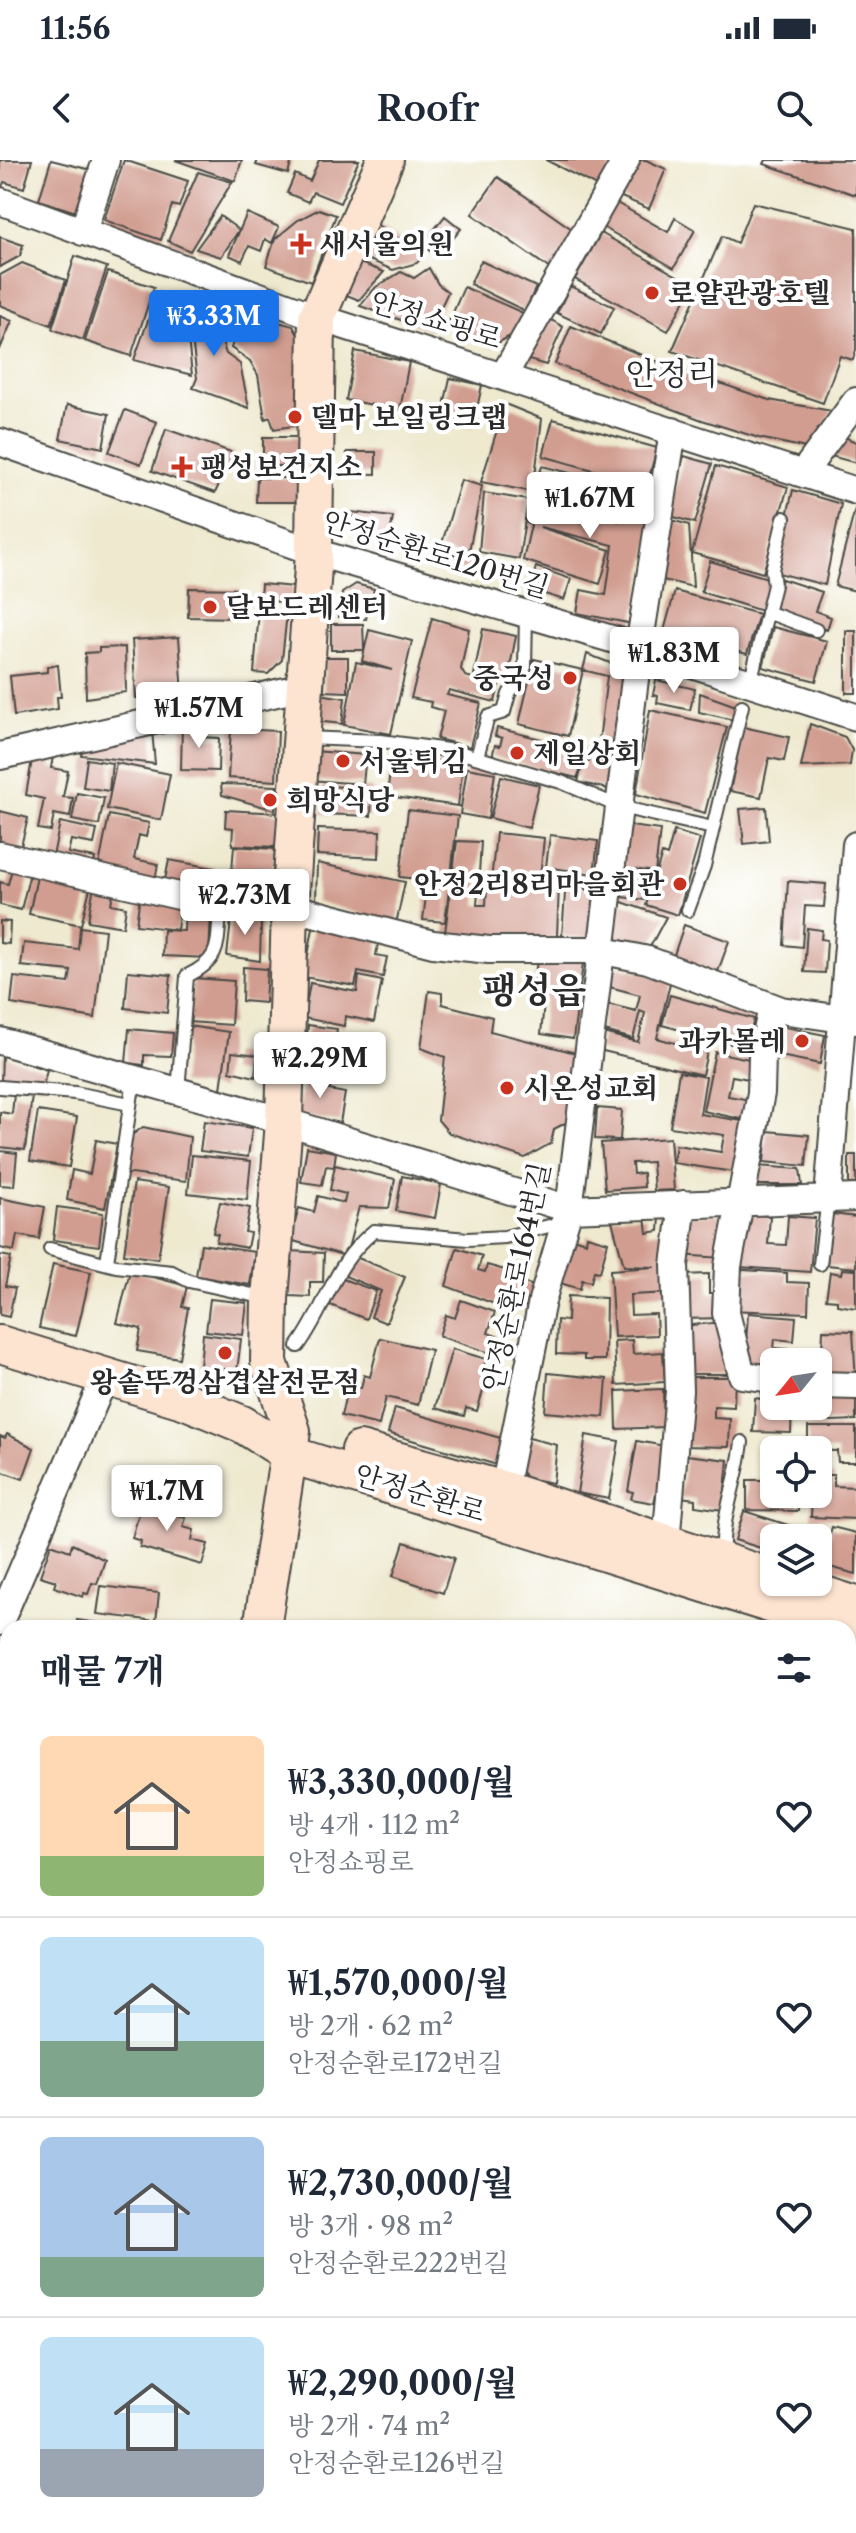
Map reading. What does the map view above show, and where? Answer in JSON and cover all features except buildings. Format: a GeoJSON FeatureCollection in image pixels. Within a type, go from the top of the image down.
{"type":"FeatureCollection","features":[{"type":"Feature","properties":{"kind":"street"},"geometry":{"type":"LineString","coordinates":[[83,232],[106,160]]}},
{"type":"Feature","properties":{"kind":"street"},"geometry":{"type":"LineString","coordinates":[[263,1620],[281,1438],[283,1354],[270,1299],[284,1121],[290,907],[314,552],[317,317],[385,160]]}},
{"type":"Feature","properties":{"kind":"street"},"geometry":{"type":"LineString","coordinates":[[504,375],[626,160]]}},
{"type":"Feature","properties":{"kind":"street","name":"안정쇼핑로"},"geometry":{"type":"LineString","coordinates":[[0,201],[317,317],[856,491]]}},
{"type":"Feature","properties":{"kind":"street"},"geometry":{"type":"LineString","coordinates":[[803,473],[856,401]]}},
{"type":"Feature","properties":{"kind":"street","name":"안정순환로164번길"},"geometry":{"type":"LineString","coordinates":[[501,1504],[542,1301],[566,1219],[639,647],[673,431]]}},
{"type":"Feature","properties":{"kind":"street","name":"안정순환로120번길"},"geometry":{"type":"LineString","coordinates":[[0,442],[314,552],[639,647],[746,694],[856,717]]}},
{"type":"Feature","properties":{"kind":"street"},"geometry":{"type":"LineString","coordinates":[[0,756],[303,687]]}},
{"type":"Feature","properties":{"kind":"street"},"geometry":{"type":"LineString","coordinates":[[828,1198],[850,1021],[856,845]]}},
{"type":"Feature","properties":{"kind":"street"},"geometry":{"type":"LineString","coordinates":[[0,855],[133,887],[290,907],[433,944],[489,950],[599,950],[648,960],[772,1007],[850,1021]]}},
{"type":"Feature","properties":{"kind":"street"},"geometry":{"type":"LineString","coordinates":[[760,1377],[742,1375],[726,1313],[728,1266],[761,1093],[762,1055],[772,1007]]}},
{"type":"Feature","properties":{"kind":"street"},"geometry":{"type":"LineString","coordinates":[[0,1041],[132,1092],[178,1092],[284,1121],[566,1219],[683,1204],[856,1198]]}},
{"type":"Feature","properties":{"kind":"street"},"geometry":{"type":"LineString","coordinates":[[666,1543],[679,1391],[675,1265],[683,1204]]}},
{"type":"Feature","properties":{"kind":"street","name":"안정순환로"},"geometry":{"type":"LineString","coordinates":[[0,1344],[186,1401],[281,1438],[501,1504],[825,1620]]}},
{"type":"Feature","properties":{"kind":"street"},"geometry":{"type":"LineString","coordinates":[[1,1620],[105,1377]]}},
{"type":"Feature","properties":{"kind":"street"},"geometry":{"type":"LineString","coordinates":[[832,1385],[856,1386]]}},
{"type":"Feature","properties":{"kind":"street"},"geometry":{"type":"LineString","coordinates":[[239,1620],[281,1438]]}},
{"type":"Feature","properties":{"kind":"street","name":"안정순환로"},"geometry":{"type":"LineString","coordinates":[[501,1504],[666,1543],[760,1574]]}},
{"type":"Feature","properties":{"kind":"street","name":"안정순환로"},"geometry":{"type":"LineString","coordinates":[[793,1608],[856,1605]]}},
{"type":"Feature","properties":{"kind":"lane"},"geometry":{"type":"LineString","coordinates":[[688,910],[713,828],[774,585],[773,562],[784,518]]}},
{"type":"Feature","properties":{"kind":"lane"},"geometry":{"type":"LineString","coordinates":[[767,612],[816,630]]}},
{"type":"Feature","properties":{"kind":"lane"},"geometry":{"type":"LineString","coordinates":[[477,757],[488,717],[504,712],[509,694],[525,667],[526,614]]}},
{"type":"Feature","properties":{"kind":"lane"},"geometry":{"type":"LineString","coordinates":[[300,738],[381,741],[477,757],[561,782],[620,807],[713,828]]}},
{"type":"Feature","properties":{"kind":"lane"},"geometry":{"type":"LineString","coordinates":[[178,1092],[187,976],[210,965],[217,949],[220,909],[212,899]]}},
{"type":"Feature","properties":{"kind":"lane"},"geometry":{"type":"LineString","coordinates":[[0,1087],[75,1093],[132,1092],[107,1262]]}},
{"type":"Feature","properties":{"kind":"lane"},"geometry":{"type":"LineString","coordinates":[[820,1264],[828,1198]]}},
{"type":"Feature","properties":{"kind":"lane"},"geometry":{"type":"LineString","coordinates":[[283,1354],[323,1303],[333,1276],[374,1231],[468,1239],[505,1237],[566,1219]]}},
{"type":"Feature","properties":{"kind":"lane"},"geometry":{"type":"LineString","coordinates":[[50,1249],[172,1272],[189,1281],[270,1299]]}},
{"type":"Feature","properties":{"kind":"lane"},"geometry":{"type":"LineString","coordinates":[[724,1562],[722,1534],[730,1510],[742,1442]]}},
{"type":"Feature","properties":{"kind":"place","name":"새서울의원"},"geometry":{"type":"Point","coordinates":[301,244]}},
{"type":"Feature","properties":{"kind":"place","name":"로얄관광호텔"},"geometry":{"type":"Point","coordinates":[652,293]}},
{"type":"Feature","properties":{"kind":"place","name":"델마 보일링크랩"},"geometry":{"type":"Point","coordinates":[295,417]}},
{"type":"Feature","properties":{"kind":"place","name":"팽성보건지소"},"geometry":{"type":"Point","coordinates":[182,467]}},
{"type":"Feature","properties":{"kind":"place","name":"달보드레센터"},"geometry":{"type":"Point","coordinates":[210,607]}},
{"type":"Feature","properties":{"kind":"place","name":"중국성"},"geometry":{"type":"Point","coordinates":[570,678]}},
{"type":"Feature","properties":{"kind":"place","name":"제일상회"},"geometry":{"type":"Point","coordinates":[517,753]}},
{"type":"Feature","properties":{"kind":"place","name":"서울튀김"},"geometry":{"type":"Point","coordinates":[343,761]}},
{"type":"Feature","properties":{"kind":"place","name":"희망식당"},"geometry":{"type":"Point","coordinates":[270,800]}},
{"type":"Feature","properties":{"kind":"place","name":"안정2리8리마을회관"},"geometry":{"type":"Point","coordinates":[680,884]}},
{"type":"Feature","properties":{"kind":"place","name":"과카몰레"},"geometry":{"type":"Point","coordinates":[802,1041]}},
{"type":"Feature","properties":{"kind":"place","name":"시온성교회"},"geometry":{"type":"Point","coordinates":[507,1088]}},
{"type":"Feature","properties":{"kind":"place","name":"왕솥뚜껑삼겹살전문점"},"geometry":{"type":"Point","coordinates":[225,1353]}},
{"type":"Feature","properties":{"kind":"district","name":"안정리"},"geometry":{"type":"Point","coordinates":[672,374]}},
{"type":"Feature","properties":{"kind":"district","name":"팽성읍"},"geometry":{"type":"Point","coordinates":[534,990]}}]}
